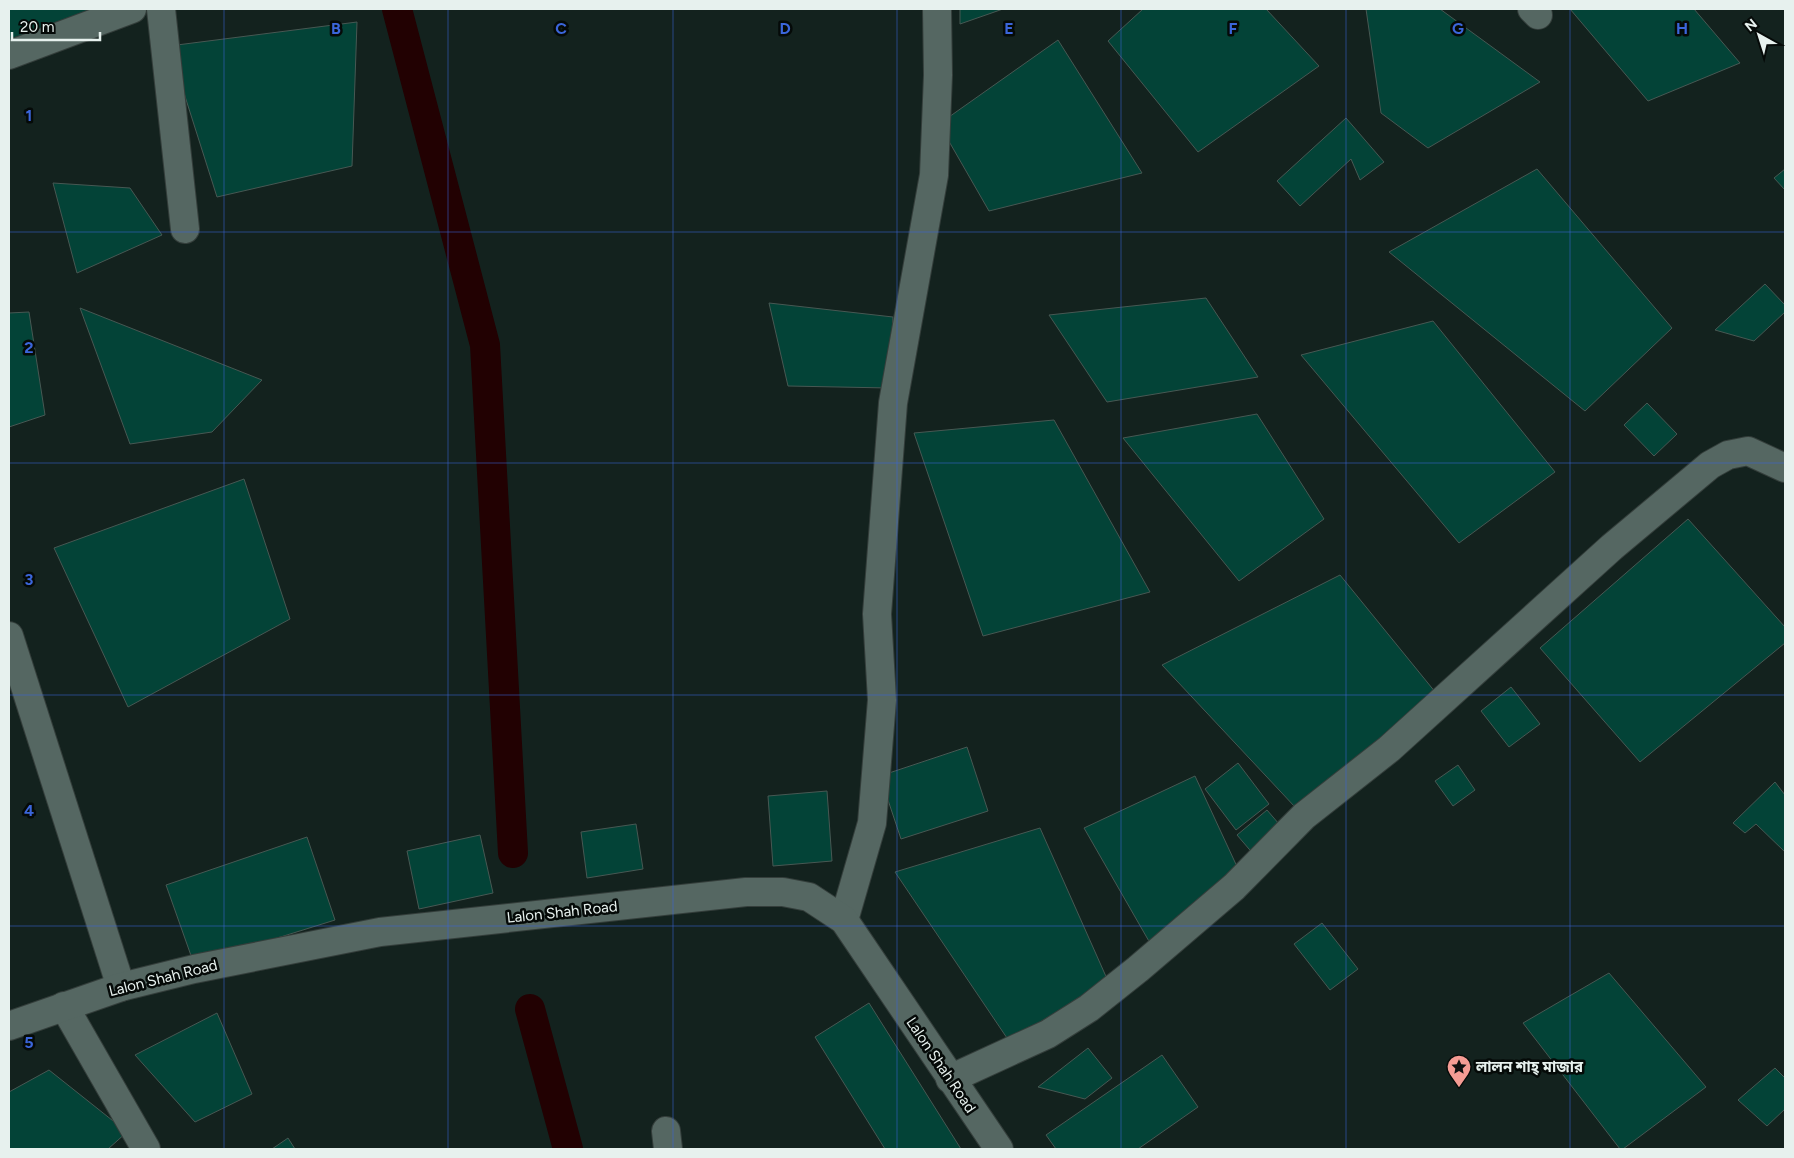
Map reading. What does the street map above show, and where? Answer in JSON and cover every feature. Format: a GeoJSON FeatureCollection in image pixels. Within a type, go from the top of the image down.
{"type":"FeatureCollection","features":[{"type":"Feature","properties":{"kind":"street"},"geometry":{"type":"LineString","coordinates":[[9,55],[132,9]]}},
{"type":"Feature","properties":{"kind":"street"},"geometry":{"type":"LineString","coordinates":[[161,9],[185,229]]}},
{"type":"Feature","properties":{"kind":"street"},"geometry":{"type":"LineString","coordinates":[[844,920],[872,823],[882,700],[877,614],[892,403],[934,174],[938,75],[937,9]]}},
{"type":"Feature","properties":{"kind":"street"},"geometry":{"type":"LineString","coordinates":[[950,1079],[1048,1034],[1089,1008],[1138,970],[1234,887],[1311,810],[1389,749],[1612,548],[1710,465],[1728,455],[1748,451],[1785,468]]}},
{"type":"Feature","properties":{"kind":"street"},"geometry":{"type":"LineString","coordinates":[[9,636],[121,986]]}},
{"type":"Feature","properties":{"kind":"street","name":"Lalon Shah Road"},"geometry":{"type":"LineString","coordinates":[[9,1026],[121,986],[194,969],[380,932],[746,892],[783,892],[809,897],[844,920],[999,1149]]}},
{"type":"Feature","properties":{"kind":"street"},"geometry":{"type":"LineString","coordinates":[[64,1006],[146,1149]]}},
{"type":"Feature","properties":{"kind":"building"},"geometry":{"type":"Polygon","coordinates":[[[9,9],[123,9],[9,47],[9,9]]]}},
{"type":"Feature","properties":{"kind":"building"},"geometry":{"type":"Polygon","coordinates":[[[960,9],[1003,9],[960,24],[960,9]]]}},
{"type":"Feature","properties":{"kind":"building"},"geometry":{"type":"Polygon","coordinates":[[[1143,9],[1266,9],[1319,66],[1198,152],[1108,41],[1143,9]]]}},
{"type":"Feature","properties":{"kind":"building"},"geometry":{"type":"Polygon","coordinates":[[[1366,9],[1440,9],[1540,82],[1428,148],[1381,113],[1366,9]]]}},
{"type":"Feature","properties":{"kind":"building"},"geometry":{"type":"Polygon","coordinates":[[[1570,9],[1694,9],[1740,63],[1648,101],[1570,9]]]}},
{"type":"Feature","properties":{"kind":"building"},"geometry":{"type":"Polygon","coordinates":[[[357,22],[352,166],[217,197],[169,46],[357,22]]]}},
{"type":"Feature","properties":{"kind":"building"},"geometry":{"type":"Polygon","coordinates":[[[1058,40],[1142,173],[989,211],[939,124],[1058,40]]]}},
{"type":"Feature","properties":{"kind":"building"},"geometry":{"type":"Polygon","coordinates":[[[1346,118],[1384,162],[1360,180],[1351,159],[1300,206],[1277,181],[1346,118]]]}},
{"type":"Feature","properties":{"kind":"building"},"geometry":{"type":"Polygon","coordinates":[[[1537,169],[1672,328],[1585,411],[1389,252],[1537,169]]]}},
{"type":"Feature","properties":{"kind":"building"},"geometry":{"type":"Polygon","coordinates":[[[1785,169],[1785,190],[1774,178],[1785,169]]]}},
{"type":"Feature","properties":{"kind":"building"},"geometry":{"type":"Polygon","coordinates":[[[53,183],[130,188],[162,235],[77,273],[53,183]]]}},
{"type":"Feature","properties":{"kind":"building"},"geometry":{"type":"Polygon","coordinates":[[[1765,284],[1785,305],[1785,312],[1754,341],[1715,330],[1765,284]]]}},
{"type":"Feature","properties":{"kind":"building"},"geometry":{"type":"Polygon","coordinates":[[[1206,298],[1258,377],[1107,402],[1049,315],[1206,298]]]}},
{"type":"Feature","properties":{"kind":"building"},"geometry":{"type":"Polygon","coordinates":[[[769,303],[893,317],[889,388],[788,386],[769,303]]]}},
{"type":"Feature","properties":{"kind":"building"},"geometry":{"type":"Polygon","coordinates":[[[80,308],[262,380],[212,432],[130,444],[80,308]]]}},
{"type":"Feature","properties":{"kind":"building"},"geometry":{"type":"Polygon","coordinates":[[[29,312],[45,415],[9,427],[9,313],[29,312]]]}},
{"type":"Feature","properties":{"kind":"building"},"geometry":{"type":"Polygon","coordinates":[[[1433,321],[1555,472],[1459,543],[1301,355],[1433,321]]]}},
{"type":"Feature","properties":{"kind":"building"},"geometry":{"type":"Polygon","coordinates":[[[1647,403],[1677,434],[1654,456],[1624,425],[1647,403]]]}},
{"type":"Feature","properties":{"kind":"building"},"geometry":{"type":"Polygon","coordinates":[[[1257,414],[1324,519],[1239,581],[1123,438],[1257,414]]]}},
{"type":"Feature","properties":{"kind":"building"},"geometry":{"type":"Polygon","coordinates":[[[1054,420],[1150,592],[983,636],[914,433],[1054,420]]]}},
{"type":"Feature","properties":{"kind":"building"},"geometry":{"type":"Polygon","coordinates":[[[244,479],[290,619],[128,707],[54,548],[244,479]]]}},
{"type":"Feature","properties":{"kind":"building"},"geometry":{"type":"Polygon","coordinates":[[[1688,519],[1785,627],[1785,643],[1640,762],[1540,648],[1688,519]]]}},
{"type":"Feature","properties":{"kind":"building"},"geometry":{"type":"Polygon","coordinates":[[[1340,575],[1436,693],[1295,807],[1162,665],[1340,575]]]}},
{"type":"Feature","properties":{"kind":"building"},"geometry":{"type":"Polygon","coordinates":[[[1511,687],[1540,724],[1509,747],[1481,711],[1511,687]]]}},
{"type":"Feature","properties":{"kind":"building"},"geometry":{"type":"Polygon","coordinates":[[[967,747],[988,811],[901,839],[880,776],[967,747]]]}},
{"type":"Feature","properties":{"kind":"building"},"geometry":{"type":"Polygon","coordinates":[[[1238,763],[1269,804],[1236,830],[1205,789],[1238,763]]]}},
{"type":"Feature","properties":{"kind":"building"},"geometry":{"type":"Polygon","coordinates":[[[1458,765],[1475,790],[1453,806],[1435,781],[1458,765]]]}},
{"type":"Feature","properties":{"kind":"building"},"geometry":{"type":"Polygon","coordinates":[[[1195,776],[1240,873],[1150,943],[1084,828],[1195,776]]]}},
{"type":"Feature","properties":{"kind":"building"},"geometry":{"type":"Polygon","coordinates":[[[1775,782],[1785,795],[1785,852],[1756,824],[1745,833],[1733,823],[1775,782]]]}},
{"type":"Feature","properties":{"kind":"building"},"geometry":{"type":"Polygon","coordinates":[[[827,791],[832,861],[773,866],[768,796],[827,791]]]}},
{"type":"Feature","properties":{"kind":"building"},"geometry":{"type":"Polygon","coordinates":[[[1267,810],[1285,831],[1255,856],[1237,835],[1267,810]]]}},
{"type":"Feature","properties":{"kind":"building"},"geometry":{"type":"Polygon","coordinates":[[[636,824],[643,869],[587,878],[581,832],[636,824]]]}},
{"type":"Feature","properties":{"kind":"building"},"geometry":{"type":"Polygon","coordinates":[[[1040,828],[1108,981],[1009,1041],[895,872],[1040,828]]]}},
{"type":"Feature","properties":{"kind":"building"},"geometry":{"type":"Polygon","coordinates":[[[480,835],[493,893],[419,909],[407,851],[480,835]]]}},
{"type":"Feature","properties":{"kind":"building"},"geometry":{"type":"Polygon","coordinates":[[[307,837],[335,920],[194,964],[166,885],[307,837]]]}},
{"type":"Feature","properties":{"kind":"building"},"geometry":{"type":"Polygon","coordinates":[[[1322,923],[1358,969],[1330,990],[1294,944],[1322,923]]]}},
{"type":"Feature","properties":{"kind":"building"},"geometry":{"type":"Polygon","coordinates":[[[1609,973],[1706,1087],[1623,1149],[1620,1149],[1523,1023],[1609,973]]]}},
{"type":"Feature","properties":{"kind":"building"},"geometry":{"type":"Polygon","coordinates":[[[869,1003],[961,1149],[885,1149],[815,1037],[869,1003]]]}},
{"type":"Feature","properties":{"kind":"building"},"geometry":{"type":"Polygon","coordinates":[[[217,1013],[252,1094],[195,1122],[135,1055],[217,1013]]]}},
{"type":"Feature","properties":{"kind":"building"},"geometry":{"type":"Polygon","coordinates":[[[1088,1048],[1112,1078],[1085,1099],[1038,1087],[1088,1048]]]}},
{"type":"Feature","properties":{"kind":"building"},"geometry":{"type":"Polygon","coordinates":[[[1162,1055],[1198,1107],[1138,1149],[1056,1149],[1046,1135],[1162,1055]]]}},
{"type":"Feature","properties":{"kind":"building"},"geometry":{"type":"Polygon","coordinates":[[[1775,1068],[1785,1078],[1785,1109],[1767,1126],[1738,1100],[1775,1068]]]}},
{"type":"Feature","properties":{"kind":"building"},"geometry":{"type":"Polygon","coordinates":[[[49,1070],[127,1132],[108,1149],[9,1149],[9,1092],[49,1070]]]}},
{"type":"Feature","properties":{"kind":"building"},"geometry":{"type":"Polygon","coordinates":[[[288,1138],[295,1149],[272,1149],[288,1138]]]}},
{"type":"Feature","properties":{"kind":"waterway"},"geometry":{"type":"LineString","coordinates":[[397,9],[485,345],[513,853]]}},
{"type":"Feature","properties":{"kind":"waterway"},"geometry":{"type":"LineString","coordinates":[[530,1009],[568,1149]]}},
{"type":"Feature","properties":{"kind":"place","name":"লালন শাহ্‌ মাজার"},"geometry":{"type":"Point","coordinates":[1459,1088]}}]}
